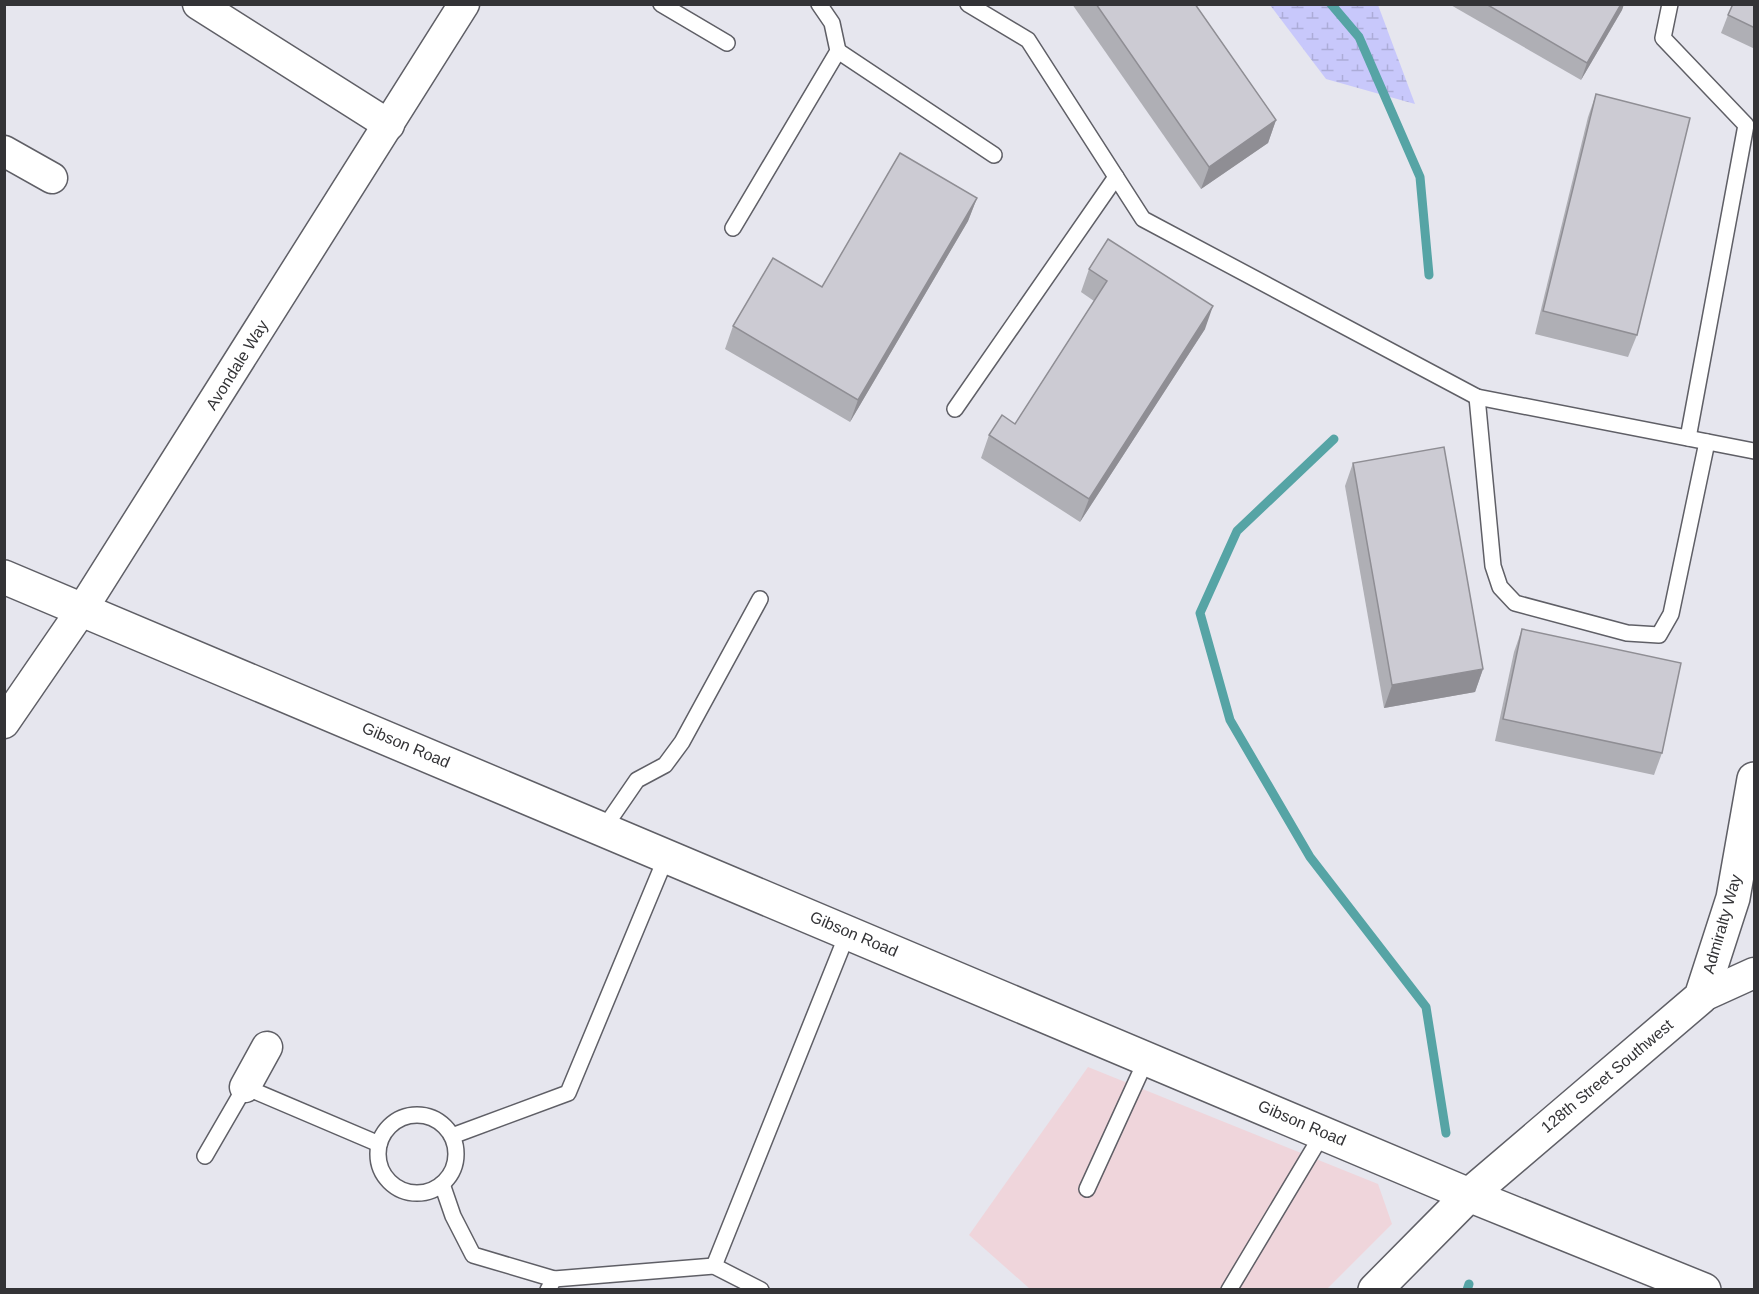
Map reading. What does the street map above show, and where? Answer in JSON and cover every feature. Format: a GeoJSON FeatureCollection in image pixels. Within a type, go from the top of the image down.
{"type":"FeatureCollection","features":[{"type":"Feature","properties":{"kind":"street"},"geometry":{"type":"LineString","coordinates":[[198,4],[389,125]]}},
{"type":"Feature","properties":{"kind":"street","name":"Avondale Way"},"geometry":{"type":"LineString","coordinates":[[4,723],[83,608],[464,4]]}},
{"type":"Feature","properties":{"kind":"street"},"geometry":{"type":"LineString","coordinates":[[4,151],[52,178]]}},
{"type":"Feature","properties":{"kind":"street","name":"Gibson Road"},"geometry":{"type":"LineString","coordinates":[[4,577],[83,608],[1323,1133],[1704,1290]]}},
{"type":"Feature","properties":{"kind":"street","name":"Admiralty Way"},"geometry":{"type":"LineString","coordinates":[[1701,997],[1732,898],[1755,779]]}},
{"type":"Feature","properties":{"kind":"street","name":"128th Street Southwest"},"geometry":{"type":"LineString","coordinates":[[1469,1194],[1701,997],[1755,973]]}},
{"type":"Feature","properties":{"kind":"street"},"geometry":{"type":"LineString","coordinates":[[245,1087],[267,1047]]}},
{"type":"Feature","properties":{"kind":"street"},"geometry":{"type":"LineString","coordinates":[[1375,1290],[1469,1194]]}},
{"type":"Feature","properties":{"kind":"lane"},"geometry":{"type":"LineString","coordinates":[[661,4],[727,43]]}},
{"type":"Feature","properties":{"kind":"lane"},"geometry":{"type":"LineString","coordinates":[[734,228],[838,51],[832,23],[819,4]]}},
{"type":"Feature","properties":{"kind":"lane"},"geometry":{"type":"LineString","coordinates":[[968,4],[1028,40],[1143,219],[1477,397],[1755,451]]}},
{"type":"Feature","properties":{"kind":"lane"},"geometry":{"type":"LineString","coordinates":[[1670,4],[1663,38],[1746,125],[1688,438]]}},
{"type":"Feature","properties":{"kind":"lane"},"geometry":{"type":"LineString","coordinates":[[838,51],[994,155]]}},
{"type":"Feature","properties":{"kind":"lane"},"geometry":{"type":"LineString","coordinates":[[955,409],[1116,177]]}},
{"type":"Feature","properties":{"kind":"lane"},"geometry":{"type":"LineString","coordinates":[[1477,397],[1493,566],[1500,587],[1515,603],[1627,633],[1659,634],[1671,614],[1707,442]]}},
{"type":"Feature","properties":{"kind":"lane"},"geometry":{"type":"LineString","coordinates":[[604,828],[637,780],[664,765],[682,742],[760,599]]}},
{"type":"Feature","properties":{"kind":"lane"},"geometry":{"type":"LineString","coordinates":[[452,1136],[568,1093],[667,855]]}},
{"type":"Feature","properties":{"kind":"lane"},"geometry":{"type":"LineString","coordinates":[[714,1266],[848,932]]}},
{"type":"Feature","properties":{"kind":"lane"},"geometry":{"type":"LineString","coordinates":[[1087,1189],[1147,1058]]}},
{"type":"Feature","properties":{"kind":"lane"},"geometry":{"type":"LineString","coordinates":[[205,1156],[245,1087],[379,1144]]}},
{"type":"Feature","properties":{"kind":"lane"},"geometry":{"type":"LineString","coordinates":[[421,1115],[433,1119],[452,1136],[456,1161],[451,1174],[431,1191],[418,1193],[393,1185],[384,1176],[379,1164],[379,1144],[387,1128],[408,1116],[421,1115]]}},
{"type":"Feature","properties":{"kind":"lane"},"geometry":{"type":"LineString","coordinates":[[1229,1290],[1323,1133]]}},
{"type":"Feature","properties":{"kind":"lane"},"geometry":{"type":"LineString","coordinates":[[442,1184],[453,1216],[473,1255],[551,1284],[714,1266],[760,1290]]}},
{"type":"Feature","properties":{"kind":"shaded area"},"geometry":{"type":"Polygon","coordinates":[[[1088,1067],[1378,1184],[1392,1224],[1326,1290],[1030,1289],[969,1235],[1088,1067]]]}},
{"type":"Feature","properties":{"kind":"green space"},"geometry":{"type":"Polygon","coordinates":[[[1270,5],[1378,5],[1415,104],[1326,79],[1270,5]]]}},
{"type":"Feature","properties":{"kind":"building"},"geometry":{"type":"Polygon","coordinates":[[[1096,4],[1195,4],[1276,120],[1209,167],[1096,4]]]}},
{"type":"Feature","properties":{"kind":"building"},"geometry":{"type":"Polygon","coordinates":[[[1486,4],[1621,4],[1587,63],[1486,4]]]}},
{"type":"Feature","properties":{"kind":"building"},"geometry":{"type":"Polygon","coordinates":[[[1733,4],[1755,4],[1755,28],[1728,15],[1733,4]]]}},
{"type":"Feature","properties":{"kind":"building"},"geometry":{"type":"Polygon","coordinates":[[[1596,94],[1690,118],[1637,335],[1543,311],[1596,94]]]}},
{"type":"Feature","properties":{"kind":"building"},"geometry":{"type":"Polygon","coordinates":[[[900,153],[977,198],[858,400],[733,326],[773,258],[822,287],[900,153]]]}},
{"type":"Feature","properties":{"kind":"building"},"geometry":{"type":"Polygon","coordinates":[[[1108,239],[1213,306],[1089,499],[989,435],[1002,415],[1015,424],[1107,281],[1089,269],[1108,239]]]}},
{"type":"Feature","properties":{"kind":"building"},"geometry":{"type":"Polygon","coordinates":[[[1444,447],[1483,669],[1392,685],[1353,463],[1444,447]]]}},
{"type":"Feature","properties":{"kind":"building"},"geometry":{"type":"Polygon","coordinates":[[[1522,629],[1681,663],[1662,753],[1503,719],[1522,629]]]}},
{"type":"Feature","properties":{"kind":"waterway"},"geometry":{"type":"LineString","coordinates":[[1331,4],[1359,37],[1420,177],[1429,275]]}},
{"type":"Feature","properties":{"kind":"waterway"},"geometry":{"type":"LineString","coordinates":[[1334,439],[1237,531],[1200,613],[1230,720],[1310,857],[1426,1007],[1446,1133]]}},
{"type":"Feature","properties":{"kind":"waterway"},"geometry":{"type":"LineString","coordinates":[[1467,1290],[1469,1284]]}}]}
